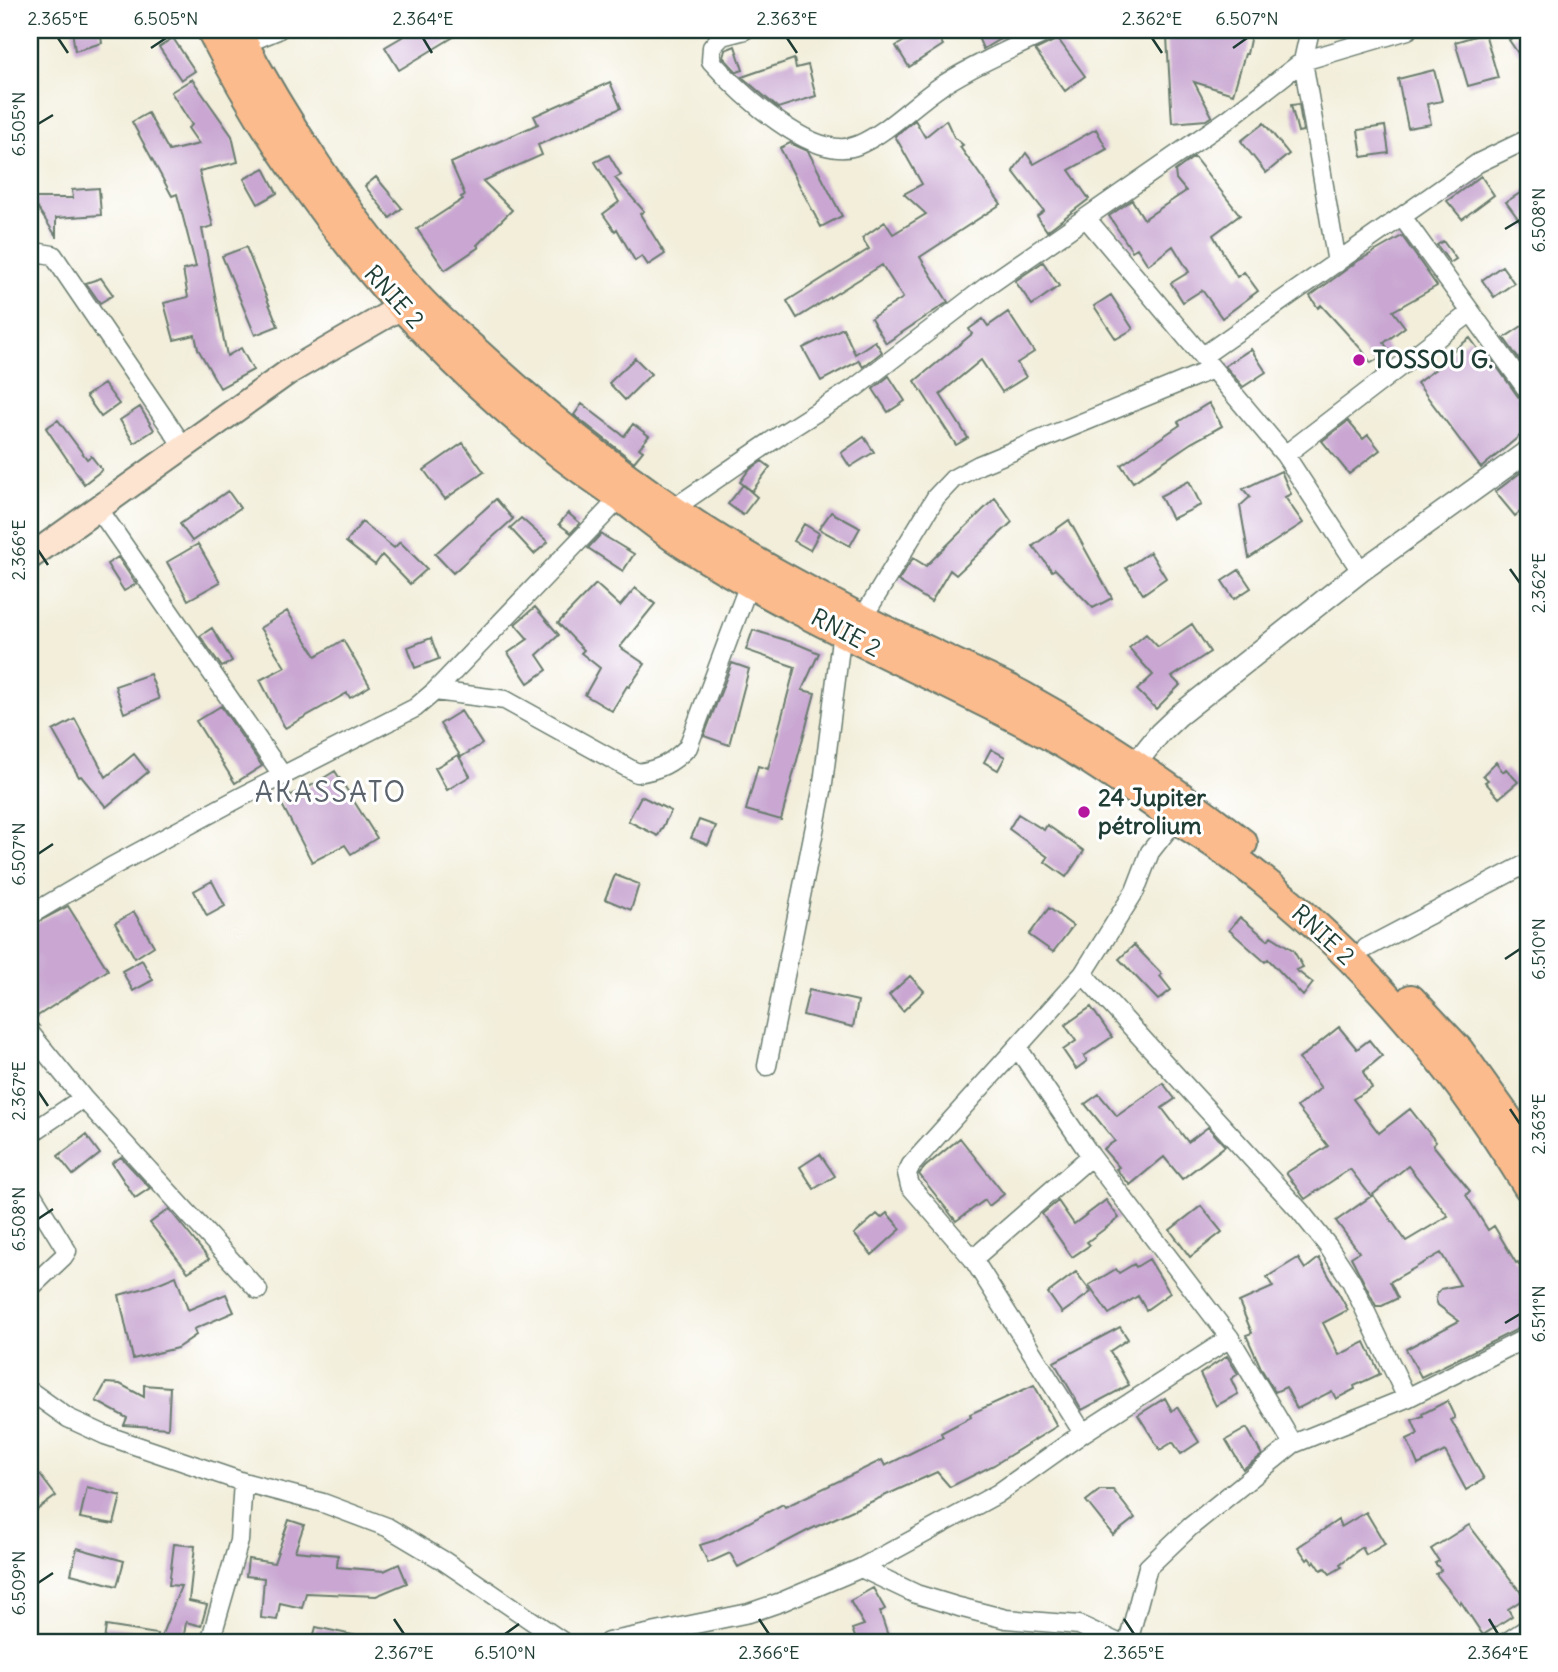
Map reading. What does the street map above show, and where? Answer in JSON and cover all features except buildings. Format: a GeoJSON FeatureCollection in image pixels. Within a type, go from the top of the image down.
{"type":"FeatureCollection","features":[{"type":"Feature","properties":{"kind":"highway","name":"RNIE 2"},"geometry":{"type":"LineString","coordinates":[[211,30],[274,139],[318,206],[401,307],[480,386],[555,451],[680,542],[749,584],[1020,695],[1129,772],[1176,819],[1231,855],[1304,915],[1357,967],[1449,1071],[1528,1187]]}},
{"type":"Feature","properties":{"kind":"highway","name":"RNIE 2"},"geometry":{"type":"LineString","coordinates":[[240,37],[337,194],[415,295],[551,418],[619,472],[852,625]]}},
{"type":"Feature","properties":{"kind":"highway","name":"RNIE 2"},"geometry":{"type":"LineString","coordinates":[[1129,772],[1185,798],[1256,854],[1366,948],[1459,1050],[1528,1147]]}},
{"type":"Feature","properties":{"kind":"main road"},"geometry":{"type":"LineString","coordinates":[[30,557],[287,373],[401,307]]}},
{"type":"Feature","properties":{"kind":"street"},"geometry":{"type":"LineString","coordinates":[[240,37],[278,30]]}},
{"type":"Feature","properties":{"kind":"street"},"geometry":{"type":"LineString","coordinates":[[746,30],[721,33],[712,47],[710,61],[768,115],[797,134],[833,148],[856,146],[940,87],[994,56],[1051,30]]}},
{"type":"Feature","properties":{"kind":"street"},"geometry":{"type":"LineString","coordinates":[[1310,30],[1303,61],[1337,263]]}},
{"type":"Feature","properties":{"kind":"street"},"geometry":{"type":"LineString","coordinates":[[674,508],[856,387],[986,287],[1227,120],[1303,61],[1408,30]]}},
{"type":"Feature","properties":{"kind":"street"},"geometry":{"type":"LineString","coordinates":[[767,1066],[852,625],[936,496],[953,480],[979,465],[1208,363],[1337,263],[1478,163],[1528,139]]}},
{"type":"Feature","properties":{"kind":"street"},"geometry":{"type":"LineString","coordinates":[[1086,218],[1285,454],[1361,571]]}},
{"type":"Feature","properties":{"kind":"street"},"geometry":{"type":"LineString","coordinates":[[1404,218],[1528,391]]}},
{"type":"Feature","properties":{"kind":"street"},"geometry":{"type":"LineString","coordinates":[[30,256],[41,253],[53,255],[183,446]]}},
{"type":"Feature","properties":{"kind":"street"},"geometry":{"type":"LineString","coordinates":[[1285,454],[1471,312]]}},
{"type":"Feature","properties":{"kind":"street"},"geometry":{"type":"LineString","coordinates":[[1129,772],[1160,733],[1179,715],[1361,571],[1528,452]]}},
{"type":"Feature","properties":{"kind":"street"},"geometry":{"type":"LineString","coordinates":[[30,915],[111,867],[415,708],[435,691],[620,498]]}},
{"type":"Feature","properties":{"kind":"street"},"geometry":{"type":"LineString","coordinates":[[98,508],[284,776]]}},
{"type":"Feature","properties":{"kind":"street"},"geometry":{"type":"LineString","coordinates":[[435,691],[505,700],[637,773],[656,770],[676,759],[688,747],[749,584]]}},
{"type":"Feature","properties":{"kind":"street"},"geometry":{"type":"LineString","coordinates":[[1083,1433],[973,1259],[910,1186],[907,1173],[911,1165],[1083,974],[1135,891],[1150,852],[1176,819]]}},
{"type":"Feature","properties":{"kind":"street"},"geometry":{"type":"LineString","coordinates":[[1366,948],[1528,863]]}},
{"type":"Feature","properties":{"kind":"street"},"geometry":{"type":"LineString","coordinates":[[1083,974],[1300,1211],[1328,1246],[1351,1281],[1407,1398]]}},
{"type":"Feature","properties":{"kind":"street"},"geometry":{"type":"LineString","coordinates":[[30,1033],[83,1098],[258,1290]]}},
{"type":"Feature","properties":{"kind":"street"},"geometry":{"type":"LineString","coordinates":[[1017,1047],[1091,1156],[1230,1338],[1293,1444]]}},
{"type":"Feature","properties":{"kind":"street"},"geometry":{"type":"LineString","coordinates":[[30,1135],[83,1098]]}},
{"type":"Feature","properties":{"kind":"street"},"geometry":{"type":"LineString","coordinates":[[973,1259],[1091,1156]]}},
{"type":"Feature","properties":{"kind":"street"},"geometry":{"type":"LineString","coordinates":[[30,1191],[67,1251],[64,1257],[30,1288]]}},
{"type":"Feature","properties":{"kind":"street"},"geometry":{"type":"LineString","coordinates":[[1128,1642],[1148,1567],[1190,1527],[1293,1444],[1407,1398],[1528,1337]]}},
{"type":"Feature","properties":{"kind":"street"},"geometry":{"type":"LineString","coordinates":[[608,1642],[750,1613],[862,1568],[997,1494],[1083,1433],[1230,1338]]}},
{"type":"Feature","properties":{"kind":"street"},"geometry":{"type":"LineString","coordinates":[[30,1391],[68,1418],[105,1435],[243,1482],[323,1503],[387,1527],[563,1642]]}},
{"type":"Feature","properties":{"kind":"street"},"geometry":{"type":"LineString","coordinates":[[210,1642],[239,1541],[243,1482]]}},
{"type":"Feature","properties":{"kind":"street"},"geometry":{"type":"LineString","coordinates":[[862,1568],[916,1594],[958,1607],[1006,1619],[1079,1625],[1116,1642]]}},
{"type":"Feature","properties":{"kind":"street"},"geometry":{"type":"LineString","coordinates":[[1507,1642],[1528,1628]]}},
{"type":"Feature","properties":{"kind":"place","name":"TOSSOU G."},"geometry":{"type":"Point","coordinates":[1359,360]}},
{"type":"Feature","properties":{"kind":"place","name":"24 Jupiter pétrolium"},"geometry":{"type":"Point","coordinates":[1084,812]}},
{"type":"Feature","properties":{"kind":"district","name":"AKASSATO"},"geometry":{"type":"Point","coordinates":[331,792]}}]}
